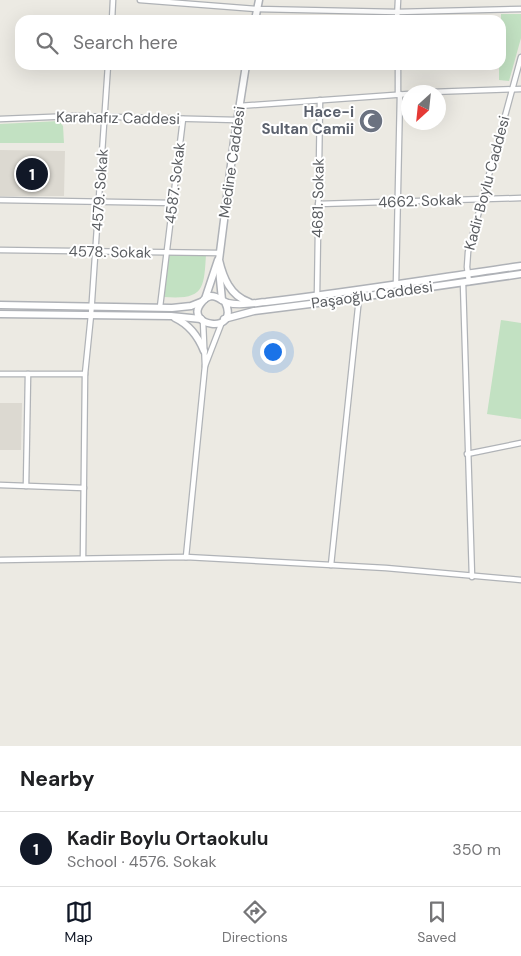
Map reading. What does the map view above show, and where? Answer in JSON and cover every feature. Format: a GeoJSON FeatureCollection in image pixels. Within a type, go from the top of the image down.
{"type":"FeatureCollection","features":[{"type":"Feature","properties":{"kind":"street"},"geometry":{"type":"LineString","coordinates":[[112,15],[113,0]]}},
{"type":"Feature","properties":{"kind":"street"},"geometry":{"type":"LineString","coordinates":[[140,0],[257,9],[397,12],[521,9]]}},
{"type":"Feature","properties":{"kind":"street"},"geometry":{"type":"LineString","coordinates":[[256,15],[259,0]]}},
{"type":"Feature","properties":{"kind":"street"},"geometry":{"type":"LineString","coordinates":[[397,12],[398,0]]}},
{"type":"Feature","properties":{"kind":"street","name":"Kadir Boylu Caddesi"},"geometry":{"type":"LineString","coordinates":[[472,577],[468,454],[466,282],[468,252],[521,57]]}},
{"type":"Feature","properties":{"kind":"street","name":"4579. Sokak"},"geometry":{"type":"LineString","coordinates":[[83,558],[85,374],[92,306],[108,70]]}},
{"type":"Feature","properties":{"kind":"street","name":"Medine Caddesi"},"geometry":{"type":"LineString","coordinates":[[224,301],[220,284],[219,256],[245,70]]}},
{"type":"Feature","properties":{"kind":"street"},"geometry":{"type":"LineString","coordinates":[[396,284],[398,70]]}},
{"type":"Feature","properties":{"kind":"street"},"geometry":{"type":"LineString","coordinates":[[446,91],[521,88]]}},
{"type":"Feature","properties":{"kind":"street"},"geometry":{"type":"LineString","coordinates":[[239,106],[399,95]]}},
{"type":"Feature","properties":{"kind":"street","name":"4681. Sokak"},"geometry":{"type":"LineString","coordinates":[[317,296],[320,100]]}},
{"type":"Feature","properties":{"kind":"street","name":"Karahafız Caddesi"},"geometry":{"type":"LineString","coordinates":[[0,118],[105,117],[237,120]]}},
{"type":"Feature","properties":{"kind":"street","name":"4587. Sokak"},"geometry":{"type":"LineString","coordinates":[[160,307],[183,119]]}},
{"type":"Feature","properties":{"kind":"street","name":"4662. Sokak"},"geometry":{"type":"LineString","coordinates":[[318,204],[521,198]]}},
{"type":"Feature","properties":{"kind":"street"},"geometry":{"type":"LineString","coordinates":[[0,200],[172,203]]}},
{"type":"Feature","properties":{"kind":"street","name":"4578. Sokak"},"geometry":{"type":"LineString","coordinates":[[0,250],[166,253],[219,256]]}},
{"type":"Feature","properties":{"kind":"street"},"geometry":{"type":"LineString","coordinates":[[219,256],[224,277],[234,293],[241,299],[254,303]]}},
{"type":"Feature","properties":{"kind":"street","name":"Medine Caddesi"},"geometry":{"type":"LineString","coordinates":[[203,300],[219,256]]}},
{"type":"Feature","properties":{"kind":"street","name":"Paşaoğlu Caddesi"},"geometry":{"type":"LineString","coordinates":[[224,301],[239,304],[317,296],[521,266]]}},
{"type":"Feature","properties":{"kind":"street","name":"Paşaoğlu Caddesi"},"geometry":{"type":"LineString","coordinates":[[223,320],[254,311],[359,298],[521,274]]}},
{"type":"Feature","properties":{"kind":"street"},"geometry":{"type":"LineString","coordinates":[[0,305],[184,307],[212,296],[224,301],[228,312],[205,366]]}},
{"type":"Feature","properties":{"kind":"street"},"geometry":{"type":"LineString","coordinates":[[331,565],[359,298]]}},
{"type":"Feature","properties":{"kind":"street"},"geometry":{"type":"LineString","coordinates":[[186,557],[205,366],[202,320],[198,312],[203,300]]}},
{"type":"Feature","properties":{"kind":"street"},"geometry":{"type":"LineString","coordinates":[[0,314],[171,316],[202,320],[210,325],[215,325],[223,320]]}},
{"type":"Feature","properties":{"kind":"street"},"geometry":{"type":"LineString","coordinates":[[171,316],[192,329],[204,351]]}},
{"type":"Feature","properties":{"kind":"street"},"geometry":{"type":"LineString","coordinates":[[0,374],[85,374]]}},
{"type":"Feature","properties":{"kind":"street"},"geometry":{"type":"LineString","coordinates":[[26,486],[28,374]]}},
{"type":"Feature","properties":{"kind":"street"},"geometry":{"type":"LineString","coordinates":[[468,454],[521,443]]}},
{"type":"Feature","properties":{"kind":"street"},"geometry":{"type":"LineString","coordinates":[[0,485],[84,488]]}},
{"type":"Feature","properties":{"kind":"street"},"geometry":{"type":"LineString","coordinates":[[0,560],[186,557],[386,568],[521,580]]}},
{"type":"Feature","properties":{"kind":"shaded area"},"geometry":{"type":"Polygon","coordinates":[[[0,150],[65,151],[64,196],[0,196],[0,150]]]}},
{"type":"Feature","properties":{"kind":"shaded area"},"geometry":{"type":"Polygon","coordinates":[[[0,403],[22,403],[21,450],[0,450],[0,403]]]}},
{"type":"Feature","properties":{"kind":"green space"},"geometry":{"type":"Polygon","coordinates":[[[521,14],[521,38],[509,81],[499,80],[499,70],[506,70],[506,15],[501,15],[521,14]]]}},
{"type":"Feature","properties":{"kind":"green space"},"geometry":{"type":"Polygon","coordinates":[[[59,121],[63,126],[64,143],[0,143],[0,124],[59,121]]]}},
{"type":"Feature","properties":{"kind":"green space"},"geometry":{"type":"Polygon","coordinates":[[[169,254],[206,254],[202,284],[194,294],[164,297],[169,254]]]}},
{"type":"Feature","properties":{"kind":"green space"},"geometry":{"type":"Polygon","coordinates":[[[501,320],[521,323],[521,419],[487,414],[501,320]]]}},
{"type":"Feature","properties":{"kind":"place","name":"Hace-i Sultan Camii"},"geometry":{"type":"Point","coordinates":[371,121]}},
{"type":"Feature","properties":{"kind":"place","name":"Kadir Boylu Ortaokulu"},"geometry":{"type":"Point","coordinates":[32,174]}}]}
